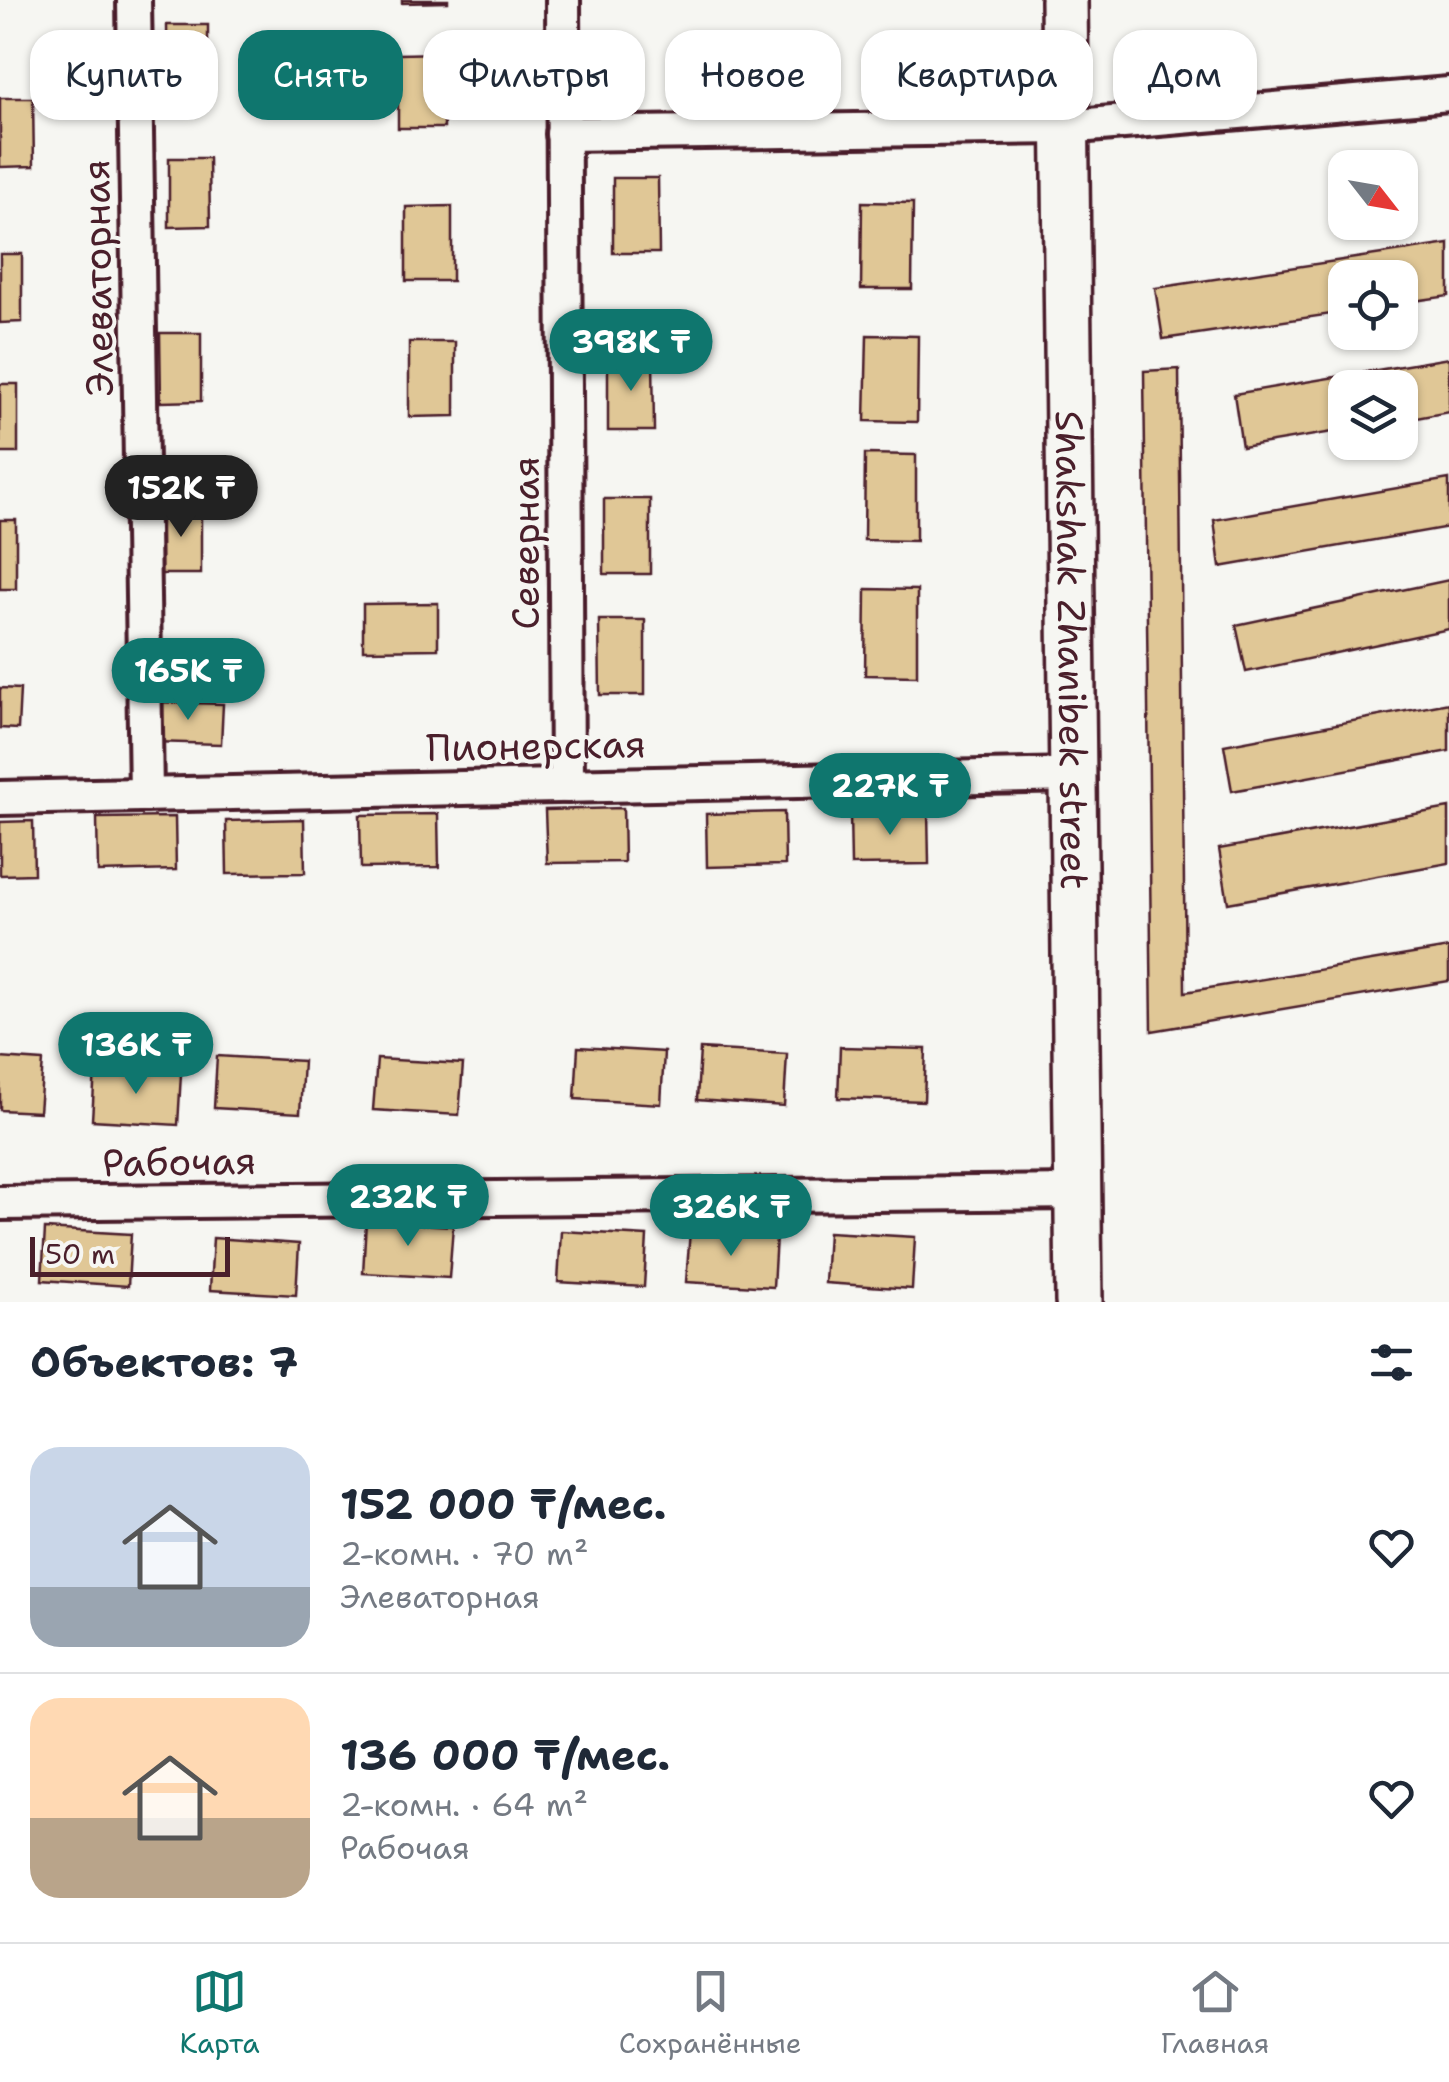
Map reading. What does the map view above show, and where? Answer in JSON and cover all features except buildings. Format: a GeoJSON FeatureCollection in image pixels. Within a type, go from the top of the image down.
{"type":"FeatureCollection","features":[{"type":"Feature","properties":{"kind":"main road","name":"Shakshak Zhanibek street"},"geometry":{"type":"LineString","coordinates":[[1064,0],[1079,1302]]}},
{"type":"Feature","properties":{"kind":"street","name":"Элеваторная"},"geometry":{"type":"LineString","coordinates":[[134,0],[146,795]]}},
{"type":"Feature","properties":{"kind":"street","name":"Северная"},"geometry":{"type":"LineString","coordinates":[[563,0],[567,786]]}},
{"type":"Feature","properties":{"kind":"street"},"geometry":{"type":"LineString","coordinates":[[564,134],[1066,128],[1449,94]]}},
{"type":"Feature","properties":{"kind":"street","name":"Пионерская"},"geometry":{"type":"LineString","coordinates":[[0,798],[1073,775]]}},
{"type":"Feature","properties":{"kind":"street","name":"Рабочая"},"geometry":{"type":"LineString","coordinates":[[0,1204],[1078,1192]]}}]}
